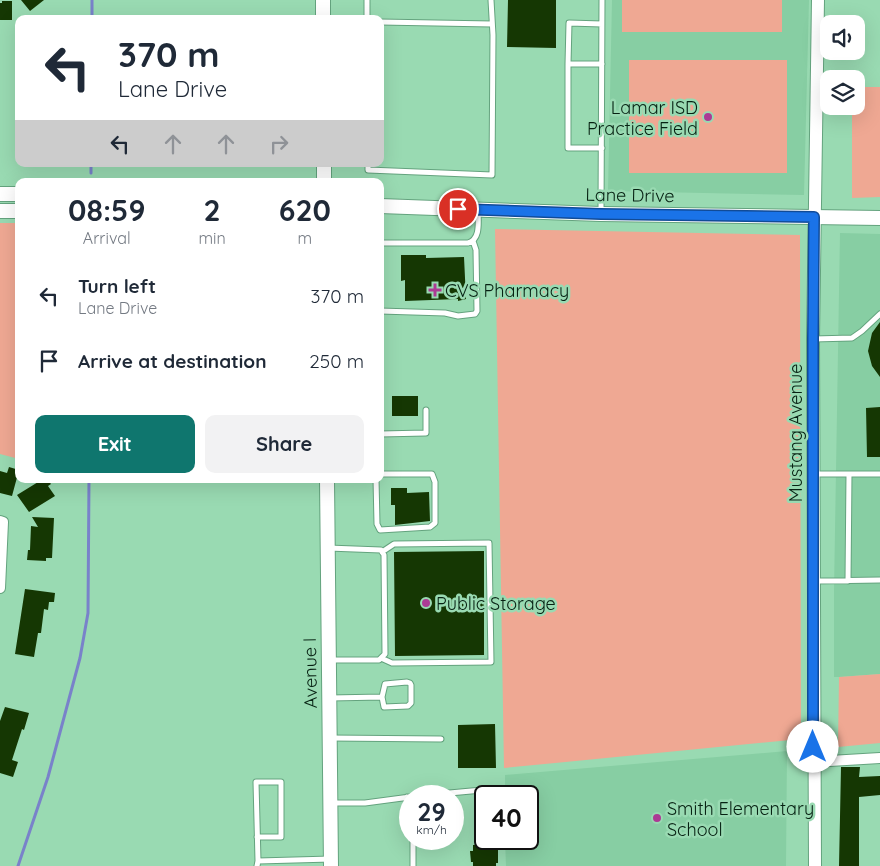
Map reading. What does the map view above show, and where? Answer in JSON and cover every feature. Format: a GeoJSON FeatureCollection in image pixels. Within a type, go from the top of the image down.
{"type":"FeatureCollection","features":[{"type":"Feature","properties":{"kind":"main road"},"geometry":{"type":"LineString","coordinates":[[323,0],[323,15]]}},
{"type":"Feature","properties":{"kind":"main road"},"geometry":{"type":"LineString","coordinates":[[0,194],[15,194]]}},
{"type":"Feature","properties":{"kind":"main road","name":"Lane Drive"},"geometry":{"type":"LineString","coordinates":[[384,206],[601,214],[880,218]]}},
{"type":"Feature","properties":{"kind":"main road"},"geometry":{"type":"LineString","coordinates":[[0,211],[15,211]]}},
{"type":"Feature","properties":{"kind":"main road","name":"Avenue I"},"geometry":{"type":"LineString","coordinates":[[327,483],[331,862]]}},
{"type":"Feature","properties":{"kind":"street","name":"Mustang Avenue"},"geometry":{"type":"LineString","coordinates":[[815,866],[813,339],[818,0]]}},
{"type":"Feature","properties":{"kind":"street"},"geometry":{"type":"LineString","coordinates":[[0,588],[2,522]]}},
{"type":"Feature","properties":{"kind":"street"},"geometry":{"type":"LineString","coordinates":[[814,762],[880,758]]}},
{"type":"Feature","properties":{"kind":"lane"},"geometry":{"type":"LineString","coordinates":[[366,15],[367,0]]}},
{"type":"Feature","properties":{"kind":"lane"},"geometry":{"type":"LineString","coordinates":[[368,167],[368,170],[492,175],[492,24],[490,0]]}},
{"type":"Feature","properties":{"kind":"lane"},"geometry":{"type":"LineString","coordinates":[[601,214],[602,0]]}},
{"type":"Feature","properties":{"kind":"lane"},"geometry":{"type":"LineString","coordinates":[[384,22],[492,24]]}},
{"type":"Feature","properties":{"kind":"lane"},"geometry":{"type":"LineString","coordinates":[[602,24],[569,23],[568,64],[568,148],[602,148]]}},
{"type":"Feature","properties":{"kind":"lane"},"geometry":{"type":"LineString","coordinates":[[568,64],[602,64]]}},
{"type":"Feature","properties":{"kind":"lane"},"geometry":{"type":"LineString","coordinates":[[384,242],[468,243],[476,238],[478,210]]}},
{"type":"Feature","properties":{"kind":"lane"},"geometry":{"type":"LineString","coordinates":[[384,311],[445,313],[458,316],[475,314],[477,311],[476,250],[472,241]]}},
{"type":"Feature","properties":{"kind":"lane"},"geometry":{"type":"LineString","coordinates":[[813,339],[852,338],[880,314]]}},
{"type":"Feature","properties":{"kind":"lane"},"geometry":{"type":"LineString","coordinates":[[384,434],[426,433],[426,410]]}},
{"type":"Feature","properties":{"kind":"lane"},"geometry":{"type":"LineString","coordinates":[[376,483],[377,524],[380,530],[430,527],[435,523],[435,482],[432,474],[384,474]]}},
{"type":"Feature","properties":{"kind":"lane"},"geometry":{"type":"LineString","coordinates":[[813,474],[880,474]]}},
{"type":"Feature","properties":{"kind":"lane"},"geometry":{"type":"LineString","coordinates":[[848,580],[849,474]]}},
{"type":"Feature","properties":{"kind":"lane"},"geometry":{"type":"LineString","coordinates":[[381,658],[392,664],[491,662],[488,543],[394,544],[382,552]]}},
{"type":"Feature","properties":{"kind":"lane"},"geometry":{"type":"LineString","coordinates":[[328,548],[381,550],[384,555],[385,654],[379,660],[329,660]]}},
{"type":"Feature","properties":{"kind":"lane"},"geometry":{"type":"LineString","coordinates":[[813,581],[880,580]]}},
{"type":"Feature","properties":{"kind":"lane"},"geometry":{"type":"LineString","coordinates":[[407,682],[411,685],[411,703],[408,706],[384,707],[382,697],[385,684],[407,682]]}},
{"type":"Feature","properties":{"kind":"lane"},"geometry":{"type":"LineString","coordinates":[[329,698],[382,697]]}},
{"type":"Feature","properties":{"kind":"lane"},"geometry":{"type":"LineString","coordinates":[[330,738],[441,739]]}},
{"type":"Feature","properties":{"kind":"lane"},"geometry":{"type":"LineString","coordinates":[[257,837],[281,836],[281,782],[256,782],[257,863],[331,862]]}},
{"type":"Feature","properties":{"kind":"lane"},"geometry":{"type":"LineString","coordinates":[[330,804],[365,803],[399,798]]}},
{"type":"Feature","properties":{"kind":"lane"},"geometry":{"type":"LineString","coordinates":[[412,866],[413,850]]}},
{"type":"Feature","properties":{"kind":"shaded area"},"geometry":{"type":"Polygon","coordinates":[[[612,0],[809,0],[804,195],[608,191],[612,0]]]}},
{"type":"Feature","properties":{"kind":"shaded area"},"geometry":{"type":"Polygon","coordinates":[[[622,0],[782,0],[782,32],[622,32],[622,0]]]}},
{"type":"Feature","properties":{"kind":"shaded area","name":"Lamar ISD Practice Field"},"geometry":{"type":"Polygon","coordinates":[[[629,60],[787,60],[787,173],[629,173],[629,60]]]}},
{"type":"Feature","properties":{"kind":"shaded area"},"geometry":{"type":"Polygon","coordinates":[[[865,87],[880,87],[880,197],[852,198],[852,115],[865,115],[865,87]]]}},
{"type":"Feature","properties":{"kind":"shaded area"},"geometry":{"type":"Polygon","coordinates":[[[0,223],[15,223],[15,458],[0,454],[0,223]]]}},
{"type":"Feature","properties":{"kind":"shaded area"},"geometry":{"type":"Polygon","coordinates":[[[495,229],[800,235],[801,739],[504,768],[495,229]]]}},
{"type":"Feature","properties":{"kind":"shaded area"},"geometry":{"type":"Polygon","coordinates":[[[840,233],[880,234],[880,674],[834,677],[834,590],[840,233]]]}},
{"type":"Feature","properties":{"kind":"shaded area"},"geometry":{"type":"Polygon","coordinates":[[[880,674],[880,743],[838,747],[839,677],[880,674]]]}},
{"type":"Feature","properties":{"kind":"shaded area","name":"Smith Elementary School"},"geometry":{"type":"Polygon","coordinates":[[[787,751],[786,866],[506,866],[505,850],[539,850],[539,785],[505,785],[505,775],[787,751]]]}},
{"type":"Feature","properties":{"kind":"building"},"geometry":{"type":"Polygon","coordinates":[[[21,0],[44,0],[30,11],[21,0]]]}},
{"type":"Feature","properties":{"kind":"building"},"geometry":{"type":"Polygon","coordinates":[[[508,0],[556,0],[556,48],[507,47],[508,0]]]}},
{"type":"Feature","properties":{"kind":"building"},"geometry":{"type":"Polygon","coordinates":[[[2,1],[12,1],[12,20],[0,20],[0,3],[2,1]]]}},
{"type":"Feature","properties":{"kind":"building","name":"CVS Pharmacy"},"geometry":{"type":"Polygon","coordinates":[[[401,255],[426,255],[426,258],[464,257],[466,299],[458,301],[458,299],[405,301],[405,280],[401,281],[401,255]]]}},
{"type":"Feature","properties":{"kind":"building"},"geometry":{"type":"Polygon","coordinates":[[[880,322],[880,377],[872,366],[868,351],[872,333],[880,322]]]}},
{"type":"Feature","properties":{"kind":"building"},"geometry":{"type":"Polygon","coordinates":[[[392,396],[418,396],[418,416],[392,416],[392,396]]]}},
{"type":"Feature","properties":{"kind":"building"},"geometry":{"type":"Polygon","coordinates":[[[880,407],[880,457],[867,457],[866,408],[880,407]]]}},
{"type":"Feature","properties":{"kind":"building"},"geometry":{"type":"Polygon","coordinates":[[[9,467],[15,469],[16,483],[12,496],[0,493],[0,471],[7,473],[9,467]]]}},
{"type":"Feature","properties":{"kind":"building"},"geometry":{"type":"Polygon","coordinates":[[[36,483],[50,483],[48,486],[55,496],[29,512],[17,495],[36,483]]]}},
{"type":"Feature","properties":{"kind":"building"},"geometry":{"type":"Polygon","coordinates":[[[391,488],[407,488],[407,493],[429,492],[430,521],[395,525],[395,505],[391,505],[391,488]]]}},
{"type":"Feature","properties":{"kind":"building"},"geometry":{"type":"Polygon","coordinates":[[[32,517],[54,518],[52,558],[46,558],[46,561],[27,560],[28,550],[30,550],[31,526],[38,527],[32,517]]]}},
{"type":"Feature","properties":{"kind":"building"},"geometry":{"type":"Polygon","coordinates":[[[484,551],[484,655],[395,656],[394,552],[484,551]]]}},
{"type":"Feature","properties":{"kind":"building"},"geometry":{"type":"Polygon","coordinates":[[[25,589],[55,593],[54,602],[49,602],[48,610],[44,609],[41,633],[38,633],[34,657],[15,654],[25,589]]]}},
{"type":"Feature","properties":{"kind":"building"},"geometry":{"type":"Polygon","coordinates":[[[5,707],[29,713],[12,760],[18,762],[13,777],[0,773],[0,721],[5,707]]]}},
{"type":"Feature","properties":{"kind":"building"},"geometry":{"type":"Polygon","coordinates":[[[495,724],[496,768],[458,768],[458,725],[495,724]]]}},
{"type":"Feature","properties":{"kind":"building"},"geometry":{"type":"Polygon","coordinates":[[[841,767],[860,767],[859,777],[880,776],[880,795],[859,797],[859,866],[839,866],[841,767]]]}},
{"type":"Feature","properties":{"kind":"building"},"geometry":{"type":"Polygon","coordinates":[[[473,845],[474,850],[498,850],[498,863],[496,863],[496,866],[473,866],[470,851],[473,851],[473,845]]]}},
{"type":"Feature","properties":{"kind":"waterway"},"geometry":{"type":"LineString","coordinates":[[92,0],[92,15]]}},
{"type":"Feature","properties":{"kind":"waterway"},"geometry":{"type":"LineString","coordinates":[[91,167],[91,173]]}},
{"type":"Feature","properties":{"kind":"waterway"},"geometry":{"type":"LineString","coordinates":[[18,866],[48,777],[80,658],[88,613],[89,483]]}},
{"type":"Feature","properties":{"kind":"place","name":"Lamar ISD Practice Field"},"geometry":{"type":"Point","coordinates":[708,117]}},
{"type":"Feature","properties":{"kind":"place","name":"CVS Pharmacy"},"geometry":{"type":"Point","coordinates":[435,290]}},
{"type":"Feature","properties":{"kind":"place","name":"Public Storage"},"geometry":{"type":"Point","coordinates":[426,603]}},
{"type":"Feature","properties":{"kind":"place","name":"Smith Elementary School"},"geometry":{"type":"Point","coordinates":[657,818]}},
{"type":"Feature","properties":{"kind":"route"},"geometry":{"type":"LineString","coordinates":[[458,209],[601,214],[814,217],[813,747]]}}]}
